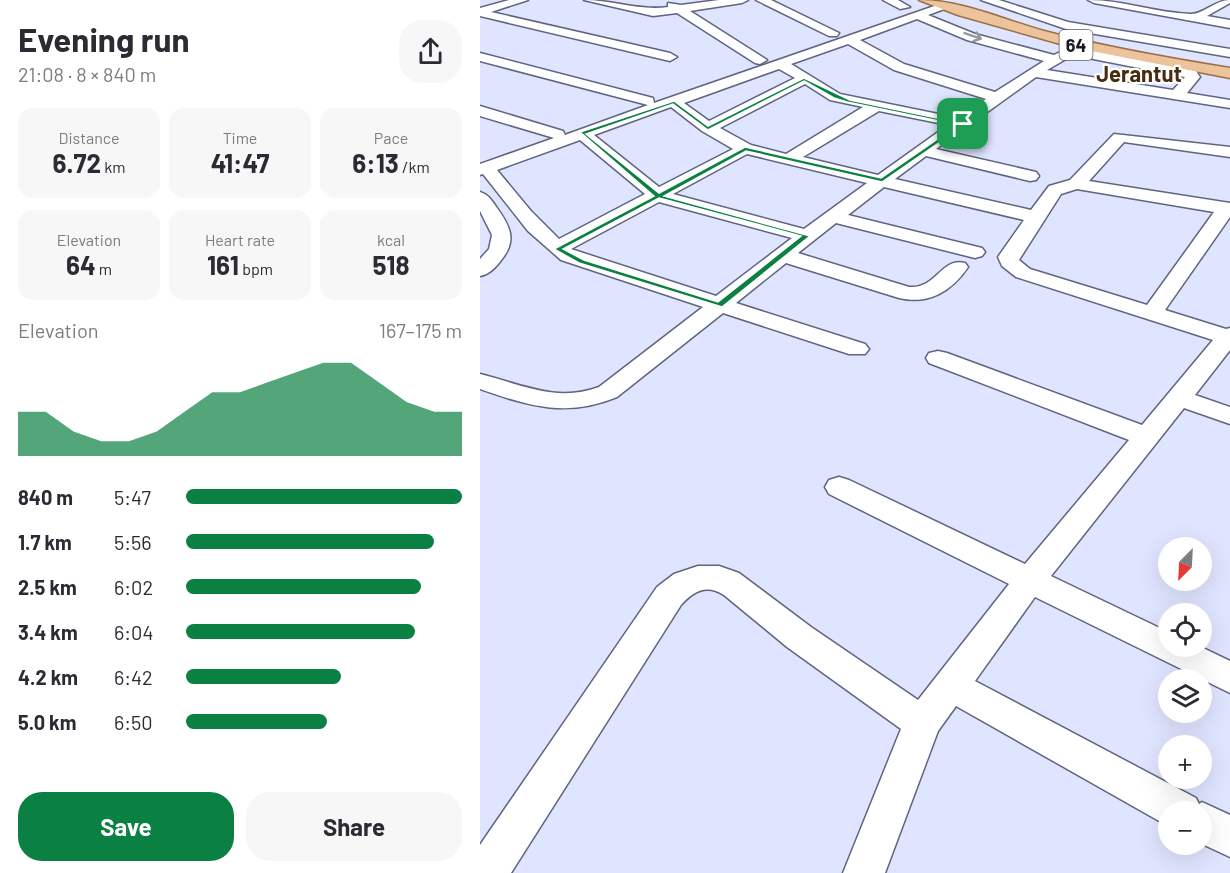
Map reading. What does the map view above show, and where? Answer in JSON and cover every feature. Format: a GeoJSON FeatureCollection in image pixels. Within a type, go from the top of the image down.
{"type":"FeatureCollection","features":[{"type":"Feature","properties":{"kind":"main road","name":"64"},"geometry":{"type":"LineString","coordinates":[[924,0],[948,3],[1104,45],[1230,66]]}},
{"type":"Feature","properties":{"kind":"main road","name":"64"},"geometry":{"type":"LineString","coordinates":[[948,3],[1001,25],[1076,48],[1230,73]]}},
{"type":"Feature","properties":{"kind":"street"},"geometry":{"type":"LineString","coordinates":[[480,12],[522,0]]}},
{"type":"Feature","properties":{"kind":"street"},"geometry":{"type":"LineString","coordinates":[[590,0],[653,13],[742,0]]}},
{"type":"Feature","properties":{"kind":"street"},"geometry":{"type":"LineString","coordinates":[[664,0],[760,60]]}},
{"type":"Feature","properties":{"kind":"street"},"geometry":{"type":"LineString","coordinates":[[762,0],[840,34]]}},
{"type":"Feature","properties":{"kind":"street"},"geometry":{"type":"LineString","coordinates":[[775,0],[899,67],[999,98]]}},
{"type":"Feature","properties":{"kind":"street"},"geometry":{"type":"LineString","coordinates":[[889,0],[904,6]]}},
{"type":"Feature","properties":{"kind":"street"},"geometry":{"type":"LineString","coordinates":[[482,166],[582,134],[780,63],[904,6],[924,0]]}},
{"type":"Feature","properties":{"kind":"street"},"geometry":{"type":"LineString","coordinates":[[987,0],[1066,25],[1230,53]]}},
{"type":"Feature","properties":{"kind":"street"},"geometry":{"type":"LineString","coordinates":[[1097,0],[1230,24]]}},
{"type":"Feature","properties":{"kind":"street"},"geometry":{"type":"LineString","coordinates":[[1195,18],[1228,0]]}},
{"type":"Feature","properties":{"kind":"street"},"geometry":{"type":"LineString","coordinates":[[482,166],[557,134],[760,60],[840,34],[918,15],[948,3]]}},
{"type":"Feature","properties":{"kind":"street"},"geometry":{"type":"LineString","coordinates":[[480,12],[670,57]]}},
{"type":"Feature","properties":{"kind":"street"},"geometry":{"type":"LineString","coordinates":[[918,15],[971,37],[1053,59]]}},
{"type":"Feature","properties":{"kind":"street"},"geometry":{"type":"LineString","coordinates":[[480,381],[521,394],[567,404],[584,402],[609,392],[782,255],[882,180],[1033,72],[1076,48],[1191,74],[1193,77],[1176,96]]}},
{"type":"Feature","properties":{"kind":"street"},"geometry":{"type":"LineString","coordinates":[[480,57],[648,101]]}},
{"type":"Feature","properties":{"kind":"street"},"geometry":{"type":"LineString","coordinates":[[780,63],[836,97],[874,107],[963,124]]}},
{"type":"Feature","properties":{"kind":"street"},"geometry":{"type":"LineString","coordinates":[[1033,72],[1230,104]]}},
{"type":"Feature","properties":{"kind":"street"},"geometry":{"type":"LineString","coordinates":[[708,128],[804,79]]}},
{"type":"Feature","properties":{"kind":"street"},"geometry":{"type":"LineString","coordinates":[[693,85],[709,89]]}},
{"type":"Feature","properties":{"kind":"street"},"geometry":{"type":"LineString","coordinates":[[674,102],[708,128],[745,149],[1036,217]]}},
{"type":"Feature","properties":{"kind":"street"},"geometry":{"type":"LineString","coordinates":[[789,159],[874,107]]}},
{"type":"Feature","properties":{"kind":"street"},"geometry":{"type":"LineString","coordinates":[[480,111],[557,134]]}},
{"type":"Feature","properties":{"kind":"street"},"geometry":{"type":"LineString","coordinates":[[582,134],[658,196],[807,236]]}},
{"type":"Feature","properties":{"kind":"street"},"geometry":{"type":"LineString","coordinates":[[1076,184],[1120,137],[1230,152]]}},
{"type":"Feature","properties":{"kind":"street"},"geometry":{"type":"LineString","coordinates":[[557,249],[745,149]]}},
{"type":"Feature","properties":{"kind":"street"},"geometry":{"type":"LineString","coordinates":[[924,151],[1030,176]]}},
{"type":"Feature","properties":{"kind":"street"},"geometry":{"type":"LineString","coordinates":[[482,166],[557,249],[581,261],[857,349]]}},
{"type":"Feature","properties":{"kind":"street"},"geometry":{"type":"LineString","coordinates":[[864,873],[922,723],[1031,579],[1229,337],[1150,315],[1023,273],[1009,262],[1008,257],[1055,190],[1076,184],[1228,209],[1150,315]]}},
{"type":"Feature","properties":{"kind":"street"},"geometry":{"type":"LineString","coordinates":[[480,198],[502,230],[504,242],[484,263]]}},
{"type":"Feature","properties":{"kind":"street"},"geometry":{"type":"LineString","coordinates":[[834,217],[975,252]]}},
{"type":"Feature","properties":{"kind":"street"},"geometry":{"type":"LineString","coordinates":[[782,255],[907,293],[921,295],[933,292],[958,267]]}},
{"type":"Feature","properties":{"kind":"street"},"geometry":{"type":"LineString","coordinates":[[938,358],[1147,437]]}},
{"type":"Feature","properties":{"kind":"street"},"geometry":{"type":"LineString","coordinates":[[1179,398],[1230,416]]}},
{"type":"Feature","properties":{"kind":"street"},"geometry":{"type":"LineString","coordinates":[[839,487],[1230,678]]}},
{"type":"Feature","properties":{"kind":"street"},"geometry":{"type":"LineString","coordinates":[[486,873],[669,596],[681,584],[692,579],[708,576],[735,587],[783,625],[922,723]]}},
{"type":"Feature","properties":{"kind":"street"},"geometry":{"type":"LineString","coordinates":[[950,685],[1162,801]]}},
{"type":"Feature","properties":{"kind":"street"},"geometry":{"type":"LineString","coordinates":[[1212,827],[1230,837]]}},
{"type":"Feature","properties":{"kind":"district","name":"Jerantut"},"geometry":{"type":"Point","coordinates":[1139,73]}},
{"type":"Feature","properties":{"kind":"route"},"geometry":{"type":"LineString","coordinates":[[963,124],[849,101],[836,97],[804,79],[708,128],[674,102],[582,134],[658,196],[807,236],[719,305],[581,261],[557,249],[658,196],[745,149],[882,180],[963,124]]}}]}
